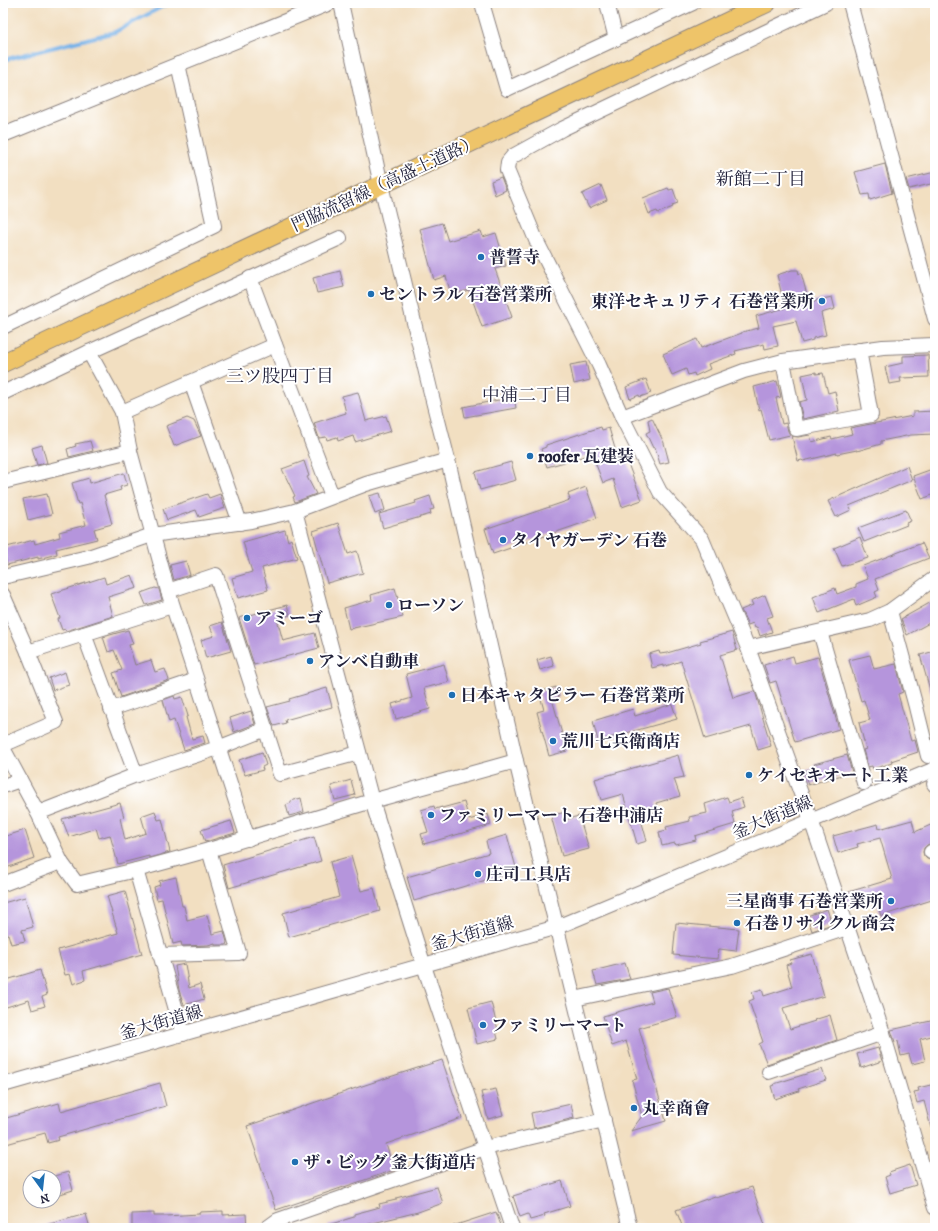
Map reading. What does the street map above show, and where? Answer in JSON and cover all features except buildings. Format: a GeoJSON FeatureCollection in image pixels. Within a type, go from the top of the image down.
{"type":"FeatureCollection","features":[{"type":"Feature","properties":{"kind":"main road","name":"門脇流留線（高盛土道路）"},"geometry":{"type":"LineString","coordinates":[[3,363],[767,3]]}},
{"type":"Feature","properties":{"kind":"street"},"geometry":{"type":"LineString","coordinates":[[3,135],[330,3]]}},
{"type":"Feature","properties":{"kind":"street"},"geometry":{"type":"LineString","coordinates":[[341,3],[381,184],[448,460],[516,761],[630,1228]]}},
{"type":"Feature","properties":{"kind":"street"},"geometry":{"type":"LineString","coordinates":[[482,3],[507,89],[693,3]]}},
{"type":"Feature","properties":{"kind":"street"},"geometry":{"type":"LineString","coordinates":[[606,3],[616,39]]}},
{"type":"Feature","properties":{"kind":"street"},"geometry":{"type":"LineString","coordinates":[[826,3],[562,129],[513,156],[508,162],[507,170],[536,240],[599,364],[622,417],[660,492],[702,539],[748,648],[790,768],[811,820],[883,1034],[935,1208]]}},
{"type":"Feature","properties":{"kind":"street"},"geometry":{"type":"LineString","coordinates":[[850,3],[935,319]]}},
{"type":"Feature","properties":{"kind":"street"},"geometry":{"type":"LineString","coordinates":[[3,327],[214,226],[178,64]]}},
{"type":"Feature","properties":{"kind":"street"},"geometry":{"type":"LineString","coordinates":[[3,393],[89,352],[340,238]]}},
{"type":"Feature","properties":{"kind":"street"},"geometry":{"type":"LineString","coordinates":[[250,278],[332,496]]}},
{"type":"Feature","properties":{"kind":"street"},"geometry":{"type":"LineString","coordinates":[[122,412],[275,345]]}},
{"type":"Feature","properties":{"kind":"street"},"geometry":{"type":"LineString","coordinates":[[622,417],[744,371],[783,361],[883,347],[935,345]]}},
{"type":"Feature","properties":{"kind":"street"},"geometry":{"type":"LineString","coordinates":[[783,361],[796,430],[871,415],[859,350]]}},
{"type":"Feature","properties":{"kind":"street"},"geometry":{"type":"LineString","coordinates":[[89,352],[122,412],[130,451],[172,606],[218,748],[240,810],[248,839]]}},
{"type":"Feature","properties":{"kind":"street"},"geometry":{"type":"LineString","coordinates":[[191,382],[240,523]]}},
{"type":"Feature","properties":{"kind":"street"},"geometry":{"type":"LineString","coordinates":[[3,482],[130,451]]}},
{"type":"Feature","properties":{"kind":"street"},"geometry":{"type":"LineString","coordinates":[[3,577],[88,557],[152,535],[240,523],[295,511],[366,484],[448,460]]}},
{"type":"Feature","properties":{"kind":"street"},"geometry":{"type":"LineString","coordinates":[[295,511],[372,801],[424,966],[512,1228]]}},
{"type":"Feature","properties":{"kind":"street"},"geometry":{"type":"LineString","coordinates":[[168,591],[216,575],[280,774],[360,753]]}},
{"type":"Feature","properties":{"kind":"street"},"geometry":{"type":"LineString","coordinates":[[748,648],[870,620],[890,611],[935,578]]}},
{"type":"Feature","properties":{"kind":"street"},"geometry":{"type":"LineString","coordinates":[[3,595],[56,722],[3,746],[38,813],[61,862],[77,884],[209,850],[372,801],[516,761]]}},
{"type":"Feature","properties":{"kind":"street"},"geometry":{"type":"LineString","coordinates":[[28,652],[172,606]]}},
{"type":"Feature","properties":{"kind":"street"},"geometry":{"type":"LineString","coordinates":[[890,611],[928,756]]}},
{"type":"Feature","properties":{"kind":"street"},"geometry":{"type":"LineString","coordinates":[[820,632],[864,783]]}},
{"type":"Feature","properties":{"kind":"street"},"geometry":{"type":"LineString","coordinates":[[84,634],[136,775]]}},
{"type":"Feature","properties":{"kind":"street"},"geometry":{"type":"LineString","coordinates":[[111,709],[196,680]]}},
{"type":"Feature","properties":{"kind":"street"},"geometry":{"type":"LineString","coordinates":[[38,813],[136,775],[218,748],[266,730]]}},
{"type":"Feature","properties":{"kind":"street","name":"釜大街道線"},"geometry":{"type":"LineString","coordinates":[[3,1085],[557,927],[935,769]]}},
{"type":"Feature","properties":{"kind":"street"},"geometry":{"type":"LineString","coordinates":[[3,786],[20,780]]}},
{"type":"Feature","properties":{"kind":"street"},"geometry":{"type":"LineString","coordinates":[[160,955],[239,953],[209,850]]}},
{"type":"Feature","properties":{"kind":"street"},"geometry":{"type":"LineString","coordinates":[[3,884],[61,862]]}},
{"type":"Feature","properties":{"kind":"street"},"geometry":{"type":"LineString","coordinates":[[136,870],[183,1034]]}},
{"type":"Feature","properties":{"kind":"street"},"geometry":{"type":"LineString","coordinates":[[574,998],[732,966],[847,928]]}},
{"type":"Feature","properties":{"kind":"street"},"geometry":{"type":"LineString","coordinates":[[769,1072],[883,1034]]}},
{"type":"Feature","properties":{"kind":"street"},"geometry":{"type":"LineString","coordinates":[[267,1228],[278,1220],[485,1148],[604,1120]]}},
{"type":"Feature","properties":{"kind":"waterway"},"geometry":{"type":"LineString","coordinates":[[3,60],[115,32],[169,3]]}},
{"type":"Feature","properties":{"kind":"place","name":"普誓寺"},"geometry":{"type":"Point","coordinates":[481,257]}},
{"type":"Feature","properties":{"kind":"place","name":"セントラル 石巻営業所"},"geometry":{"type":"Point","coordinates":[371,294]}},
{"type":"Feature","properties":{"kind":"place","name":"東洋セキュリティ 石巻営業所"},"geometry":{"type":"Point","coordinates":[822,301]}},
{"type":"Feature","properties":{"kind":"place","name":"roofer 瓦建装"},"geometry":{"type":"Point","coordinates":[530,456]}},
{"type":"Feature","properties":{"kind":"place","name":"タイヤガーデン 石巻"},"geometry":{"type":"Point","coordinates":[503,540]}},
{"type":"Feature","properties":{"kind":"place","name":"ローソン"},"geometry":{"type":"Point","coordinates":[389,605]}},
{"type":"Feature","properties":{"kind":"place","name":"アミーゴ"},"geometry":{"type":"Point","coordinates":[247,618]}},
{"type":"Feature","properties":{"kind":"place","name":"アンベ自動車"},"geometry":{"type":"Point","coordinates":[310,661]}},
{"type":"Feature","properties":{"kind":"place","name":"日本キャタピラー 石巻営業所"},"geometry":{"type":"Point","coordinates":[452,695]}},
{"type":"Feature","properties":{"kind":"place","name":"荒川七兵衛商店"},"geometry":{"type":"Point","coordinates":[553,741]}},
{"type":"Feature","properties":{"kind":"place","name":"ケイセキオート工業"},"geometry":{"type":"Point","coordinates":[749,775]}},
{"type":"Feature","properties":{"kind":"place","name":"ファミリーマート 石巻中浦店"},"geometry":{"type":"Point","coordinates":[431,815]}},
{"type":"Feature","properties":{"kind":"place","name":"庄司工具店"},"geometry":{"type":"Point","coordinates":[478,874]}},
{"type":"Feature","properties":{"kind":"place","name":"三星商事 石巻営業所"},"geometry":{"type":"Point","coordinates":[891,901]}},
{"type":"Feature","properties":{"kind":"place","name":"石巻リサイクル商会"},"geometry":{"type":"Point","coordinates":[737,923]}},
{"type":"Feature","properties":{"kind":"place","name":"ファミリーマート"},"geometry":{"type":"Point","coordinates":[483,1025]}},
{"type":"Feature","properties":{"kind":"place","name":"丸幸商會"},"geometry":{"type":"Point","coordinates":[634,1108]}},
{"type":"Feature","properties":{"kind":"place","name":"ザ・ビッグ 釜大街道店"},"geometry":{"type":"Point","coordinates":[295,1162]}},
{"type":"Feature","properties":{"kind":"district","name":"新館二丁目"},"geometry":{"type":"Point","coordinates":[761,179]}},
{"type":"Feature","properties":{"kind":"district","name":"三ツ股四丁目"},"geometry":{"type":"Point","coordinates":[280,376]}},
{"type":"Feature","properties":{"kind":"district","name":"中浦二丁目"},"geometry":{"type":"Point","coordinates":[527,395]}}]}
